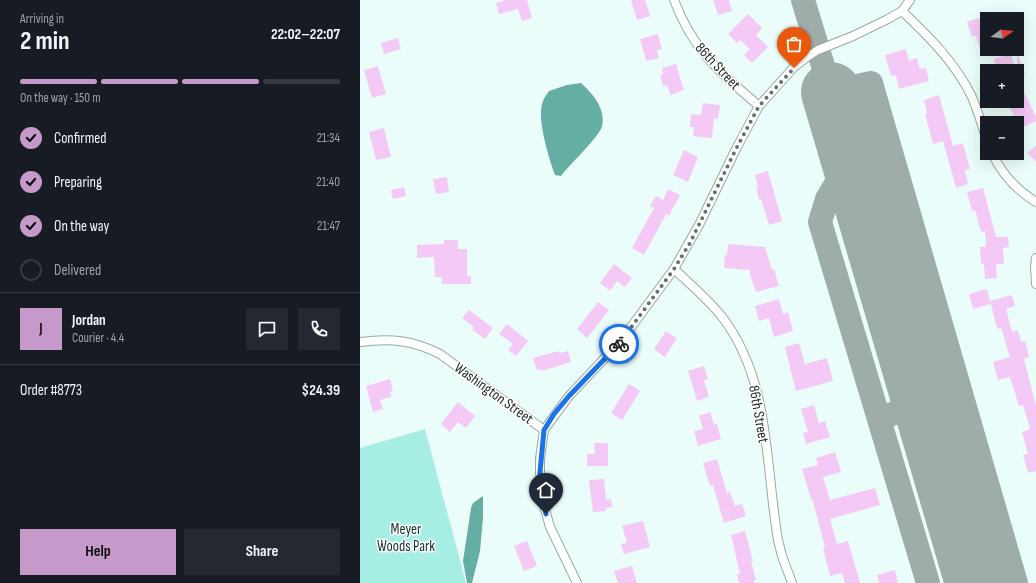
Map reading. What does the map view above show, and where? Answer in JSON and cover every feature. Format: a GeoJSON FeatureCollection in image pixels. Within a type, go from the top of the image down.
{"type":"FeatureCollection","features":[{"type":"Feature","properties":{"kind":"street","name":"86th Street"},"geometry":{"type":"LineString","coordinates":[[674,0],[687,30],[703,54],[725,77],[759,106]]}},
{"type":"Feature","properties":{"kind":"street"},"geometry":{"type":"LineString","coordinates":[[910,0],[902,11],[936,45],[956,68],[972,97],[980,120]]}},
{"type":"Feature","properties":{"kind":"street","name":"Washington Street"},"geometry":{"type":"LineString","coordinates":[[360,342],[380,339],[397,340],[407,341],[429,348],[440,354],[544,430],[554,414],[569,396],[620,342],[674,269],[699,225],[759,106],[790,72],[807,57],[818,50],[874,26],[902,11]]}},
{"type":"Feature","properties":{"kind":"street"},"geometry":{"type":"LineString","coordinates":[[996,160],[1014,186],[1036,202]]}},
{"type":"Feature","properties":{"kind":"street"},"geometry":{"type":"LineString","coordinates":[[1036,258],[1036,284]]}},
{"type":"Feature","properties":{"kind":"street","name":"86th Street"},"geometry":{"type":"LineString","coordinates":[[674,269],[696,289],[724,319],[751,371],[760,406],[778,540],[792,583]]}},
{"type":"Feature","properties":{"kind":"street"},"geometry":{"type":"LineString","coordinates":[[544,430],[540,472],[543,502],[550,526],[577,583]]}},
{"type":"Feature","properties":{"kind":"green space","name":"Meyer Woods Park"},"geometry":{"type":"Polygon","coordinates":[[[425,429],[466,583],[360,583],[360,448],[425,429]]]}},
{"type":"Feature","properties":{"kind":"shaded area"},"geometry":{"type":"Polygon","coordinates":[[[581,83],[598,102],[603,120],[602,126],[596,136],[561,176],[555,175],[542,127],[541,108],[549,91],[567,85],[581,83]]]}},
{"type":"Feature","properties":{"kind":"shaded area"},"geometry":{"type":"Polygon","coordinates":[[[483,496],[480,551],[472,583],[467,583],[463,561],[471,508],[473,503],[483,496]]]}},
{"type":"Feature","properties":{"kind":"building"},"geometry":{"type":"Polygon","coordinates":[[[504,0],[527,0],[532,18],[522,21],[518,9],[499,14],[496,3],[504,0]]]}},
{"type":"Feature","properties":{"kind":"building"},"geometry":{"type":"Polygon","coordinates":[[[631,0],[645,0],[650,16],[637,20],[631,0]]]}},
{"type":"Feature","properties":{"kind":"building"},"geometry":{"type":"Polygon","coordinates":[[[713,0],[729,0],[732,11],[718,15],[713,0]]]}},
{"type":"Feature","properties":{"kind":"building"},"geometry":{"type":"Polygon","coordinates":[[[748,14],[762,28],[756,35],[768,47],[752,63],[744,55],[750,49],[740,40],[737,43],[728,34],[748,14]]]}},
{"type":"Feature","properties":{"kind":"building"},"geometry":{"type":"Polygon","coordinates":[[[979,18],[980,49],[976,36],[972,37],[967,22],[979,18]]]}},
{"type":"Feature","properties":{"kind":"building"},"geometry":{"type":"Polygon","coordinates":[[[658,34],[662,49],[657,50],[659,58],[646,61],[640,39],[658,34]]]}},
{"type":"Feature","properties":{"kind":"building"},"geometry":{"type":"Polygon","coordinates":[[[398,38],[401,49],[384,54],[381,43],[398,38]]]}},
{"type":"Feature","properties":{"kind":"building"},"geometry":{"type":"Polygon","coordinates":[[[906,49],[909,61],[917,58],[920,69],[926,68],[929,81],[899,89],[896,75],[891,76],[885,55],[906,49]]]}},
{"type":"Feature","properties":{"kind":"building"},"geometry":{"type":"Polygon","coordinates":[[[1004,56],[1012,56],[1014,64],[995,64],[994,59],[1004,56]]]}},
{"type":"Feature","properties":{"kind":"building"},"geometry":{"type":"Polygon","coordinates":[[[1017,57],[1019,57],[1021,64],[1017,64],[1017,57]]]}},
{"type":"Feature","properties":{"kind":"building"},"geometry":{"type":"Polygon","coordinates":[[[676,64],[684,90],[670,95],[667,85],[663,86],[660,75],[663,74],[662,68],[676,64]]]}},
{"type":"Feature","properties":{"kind":"building"},"geometry":{"type":"Polygon","coordinates":[[[378,66],[386,94],[372,98],[364,70],[378,66]]]}},
{"type":"Feature","properties":{"kind":"building"},"geometry":{"type":"Polygon","coordinates":[[[1024,92],[1036,117],[1036,121],[1024,127],[1024,116],[1014,116],[1010,108],[1024,108],[1024,92]]]}},
{"type":"Feature","properties":{"kind":"building"},"geometry":{"type":"Polygon","coordinates":[[[939,95],[953,146],[963,143],[970,169],[965,170],[968,184],[956,188],[943,141],[933,144],[925,114],[927,113],[924,100],[939,95]]]}},
{"type":"Feature","properties":{"kind":"building"},"geometry":{"type":"Polygon","coordinates":[[[703,103],[720,105],[718,119],[714,118],[712,138],[693,136],[694,127],[690,127],[691,114],[701,115],[703,103]]]}},
{"type":"Feature","properties":{"kind":"building"},"geometry":{"type":"Polygon","coordinates":[[[384,128],[391,157],[376,160],[369,132],[384,128]]]}},
{"type":"Feature","properties":{"kind":"building"},"geometry":{"type":"Polygon","coordinates":[[[1036,145],[1036,162],[1027,153],[1036,145]]]}},
{"type":"Feature","properties":{"kind":"building"},"geometry":{"type":"Polygon","coordinates":[[[684,150],[698,157],[688,182],[673,175],[684,150]]]}},
{"type":"Feature","properties":{"kind":"building"},"geometry":{"type":"Polygon","coordinates":[[[768,171],[782,221],[769,225],[761,199],[759,200],[755,175],[768,171]]]}},
{"type":"Feature","properties":{"kind":"building"},"geometry":{"type":"Polygon","coordinates":[[[447,177],[449,192],[436,194],[433,179],[447,177]]]}},
{"type":"Feature","properties":{"kind":"building"},"geometry":{"type":"Polygon","coordinates":[[[404,187],[406,196],[393,199],[391,190],[404,187]]]}},
{"type":"Feature","properties":{"kind":"building"},"geometry":{"type":"Polygon","coordinates":[[[983,188],[996,237],[1008,237],[1009,247],[1003,248],[1004,264],[996,264],[997,278],[985,279],[984,264],[981,264],[980,247],[986,247],[985,231],[981,232],[975,210],[972,211],[967,192],[983,188]]]}},
{"type":"Feature","properties":{"kind":"building"},"geometry":{"type":"Polygon","coordinates":[[[668,189],[680,195],[669,216],[666,214],[644,255],[632,248],[654,208],[650,206],[656,196],[663,200],[668,189]]]}},
{"type":"Feature","properties":{"kind":"building"},"geometry":{"type":"Polygon","coordinates":[[[444,240],[458,240],[458,249],[467,249],[467,276],[471,276],[471,284],[442,284],[442,277],[435,277],[434,257],[417,258],[417,245],[444,244],[444,240]]]}},
{"type":"Feature","properties":{"kind":"building"},"geometry":{"type":"Polygon","coordinates":[[[728,244],[765,247],[779,286],[756,292],[750,275],[750,270],[724,268],[728,244]]]}},
{"type":"Feature","properties":{"kind":"building"},"geometry":{"type":"Polygon","coordinates":[[[614,264],[632,278],[625,287],[617,281],[610,291],[600,283],[614,264]]]}},
{"type":"Feature","properties":{"kind":"building"},"geometry":{"type":"Polygon","coordinates":[[[987,289],[990,301],[1012,295],[1015,306],[1006,309],[1012,332],[1018,330],[1021,342],[1025,341],[1029,357],[1024,359],[1036,406],[1036,471],[1028,473],[1023,455],[1028,454],[1022,432],[1030,429],[1023,405],[1019,406],[1010,377],[998,380],[993,362],[1010,357],[1001,328],[997,329],[991,304],[973,309],[969,294],[987,289]]]}},
{"type":"Feature","properties":{"kind":"building"},"geometry":{"type":"Polygon","coordinates":[[[779,299],[783,314],[788,312],[793,331],[774,337],[769,318],[759,321],[755,306],[779,299]]]}},
{"type":"Feature","properties":{"kind":"building"},"geometry":{"type":"Polygon","coordinates":[[[598,302],[609,310],[587,338],[577,329],[598,302]]]}},
{"type":"Feature","properties":{"kind":"building"},"geometry":{"type":"Polygon","coordinates":[[[469,310],[493,328],[485,339],[472,330],[474,327],[462,318],[469,310]]]}},
{"type":"Feature","properties":{"kind":"building"},"geometry":{"type":"Polygon","coordinates":[[[507,324],[528,341],[516,356],[508,350],[513,344],[499,334],[507,324]]]}},
{"type":"Feature","properties":{"kind":"building"},"geometry":{"type":"Polygon","coordinates":[[[666,331],[677,338],[665,357],[654,349],[666,331]]]}},
{"type":"Feature","properties":{"kind":"building"},"geometry":{"type":"Polygon","coordinates":[[[799,343],[805,364],[827,358],[833,381],[796,391],[785,347],[799,343]]]}},
{"type":"Feature","properties":{"kind":"building"},"geometry":{"type":"Polygon","coordinates":[[[559,351],[560,353],[568,351],[571,362],[542,371],[542,369],[537,370],[533,358],[559,351]]]}},
{"type":"Feature","properties":{"kind":"building"},"geometry":{"type":"Polygon","coordinates":[[[704,366],[708,379],[704,380],[709,397],[697,401],[688,371],[704,366]]]}},
{"type":"Feature","properties":{"kind":"building"},"geometry":{"type":"Polygon","coordinates":[[[390,379],[393,391],[390,392],[391,397],[380,400],[383,409],[373,412],[366,386],[390,379]]]}},
{"type":"Feature","properties":{"kind":"building"},"geometry":{"type":"Polygon","coordinates":[[[629,384],[640,391],[622,420],[611,413],[629,384]]]}},
{"type":"Feature","properties":{"kind":"building"},"geometry":{"type":"Polygon","coordinates":[[[458,402],[475,416],[466,428],[458,422],[450,432],[441,424],[458,402]]]}},
{"type":"Feature","properties":{"kind":"building"},"geometry":{"type":"Polygon","coordinates":[[[814,405],[819,423],[825,421],[830,437],[806,444],[803,433],[808,432],[801,409],[814,405]]]}},
{"type":"Feature","properties":{"kind":"building"},"geometry":{"type":"Polygon","coordinates":[[[710,412],[714,425],[717,424],[721,439],[698,446],[694,431],[703,429],[699,416],[710,412]]]}},
{"type":"Feature","properties":{"kind":"building"},"geometry":{"type":"Polygon","coordinates":[[[594,443],[608,443],[608,466],[587,466],[587,454],[595,454],[594,443]]]}},
{"type":"Feature","properties":{"kind":"building"},"geometry":{"type":"Polygon","coordinates":[[[835,452],[841,472],[823,477],[830,500],[875,488],[880,505],[830,519],[837,544],[848,541],[860,583],[845,583],[842,573],[830,576],[823,548],[825,547],[812,498],[811,499],[802,469],[818,465],[816,458],[835,452]]]}},
{"type":"Feature","properties":{"kind":"building"},"geometry":{"type":"Polygon","coordinates":[[[717,459],[727,493],[730,492],[735,506],[742,504],[746,516],[724,523],[713,485],[710,486],[703,463],[717,459]]]}},
{"type":"Feature","properties":{"kind":"building"},"geometry":{"type":"Polygon","coordinates":[[[604,479],[606,500],[611,499],[612,507],[606,508],[606,511],[593,512],[589,480],[604,479]]]}},
{"type":"Feature","properties":{"kind":"building"},"geometry":{"type":"Polygon","coordinates":[[[643,521],[650,547],[624,554],[621,544],[627,543],[622,526],[643,521]]]}},
{"type":"Feature","properties":{"kind":"building"},"geometry":{"type":"Polygon","coordinates":[[[745,531],[753,561],[751,561],[756,580],[754,580],[755,583],[739,583],[737,575],[740,574],[731,535],[745,531]]]}},
{"type":"Feature","properties":{"kind":"building"},"geometry":{"type":"Polygon","coordinates":[[[527,541],[537,566],[524,571],[514,546],[527,541]]]}},
{"type":"Feature","properties":{"kind":"building"},"geometry":{"type":"Polygon","coordinates":[[[632,566],[637,583],[618,583],[614,571],[632,566]]]}},
{"type":"Feature","properties":{"kind":"building"},"geometry":{"type":"Polygon","coordinates":[[[895,570],[898,583],[879,583],[877,575],[895,570]]]}},
{"type":"Feature","properties":{"kind":"taxiway"},"geometry":{"type":"LineString","coordinates":[[803,0],[831,92],[871,83],[1016,583]]}},
{"type":"Feature","properties":{"kind":"taxiway"},"geometry":{"type":"LineString","coordinates":[[851,159],[827,199],[820,222],[928,583]]}},
{"type":"Feature","properties":{"kind":"taxiway"},"geometry":{"type":"LineString","coordinates":[[879,418],[960,393]]}},
{"type":"Feature","properties":{"kind":"taxiway"},"geometry":{"type":"LineString","coordinates":[[968,561],[1006,550]]}},
{"type":"Feature","properties":{"kind":"runway"},"geometry":{"type":"LineString","coordinates":[[831,92],[975,583]]}},
{"type":"Feature","properties":{"kind":"way so far"},"geometry":{"type":"LineString","coordinates":[[619,344],[674,269],[690,243],[759,106],[771,91],[794,68]]}},
{"type":"Feature","properties":{"kind":"route"},"geometry":{"type":"LineString","coordinates":[[546,514],[540,486],[540,459],[544,430],[554,414],[569,396],[619,344]]}}]}
